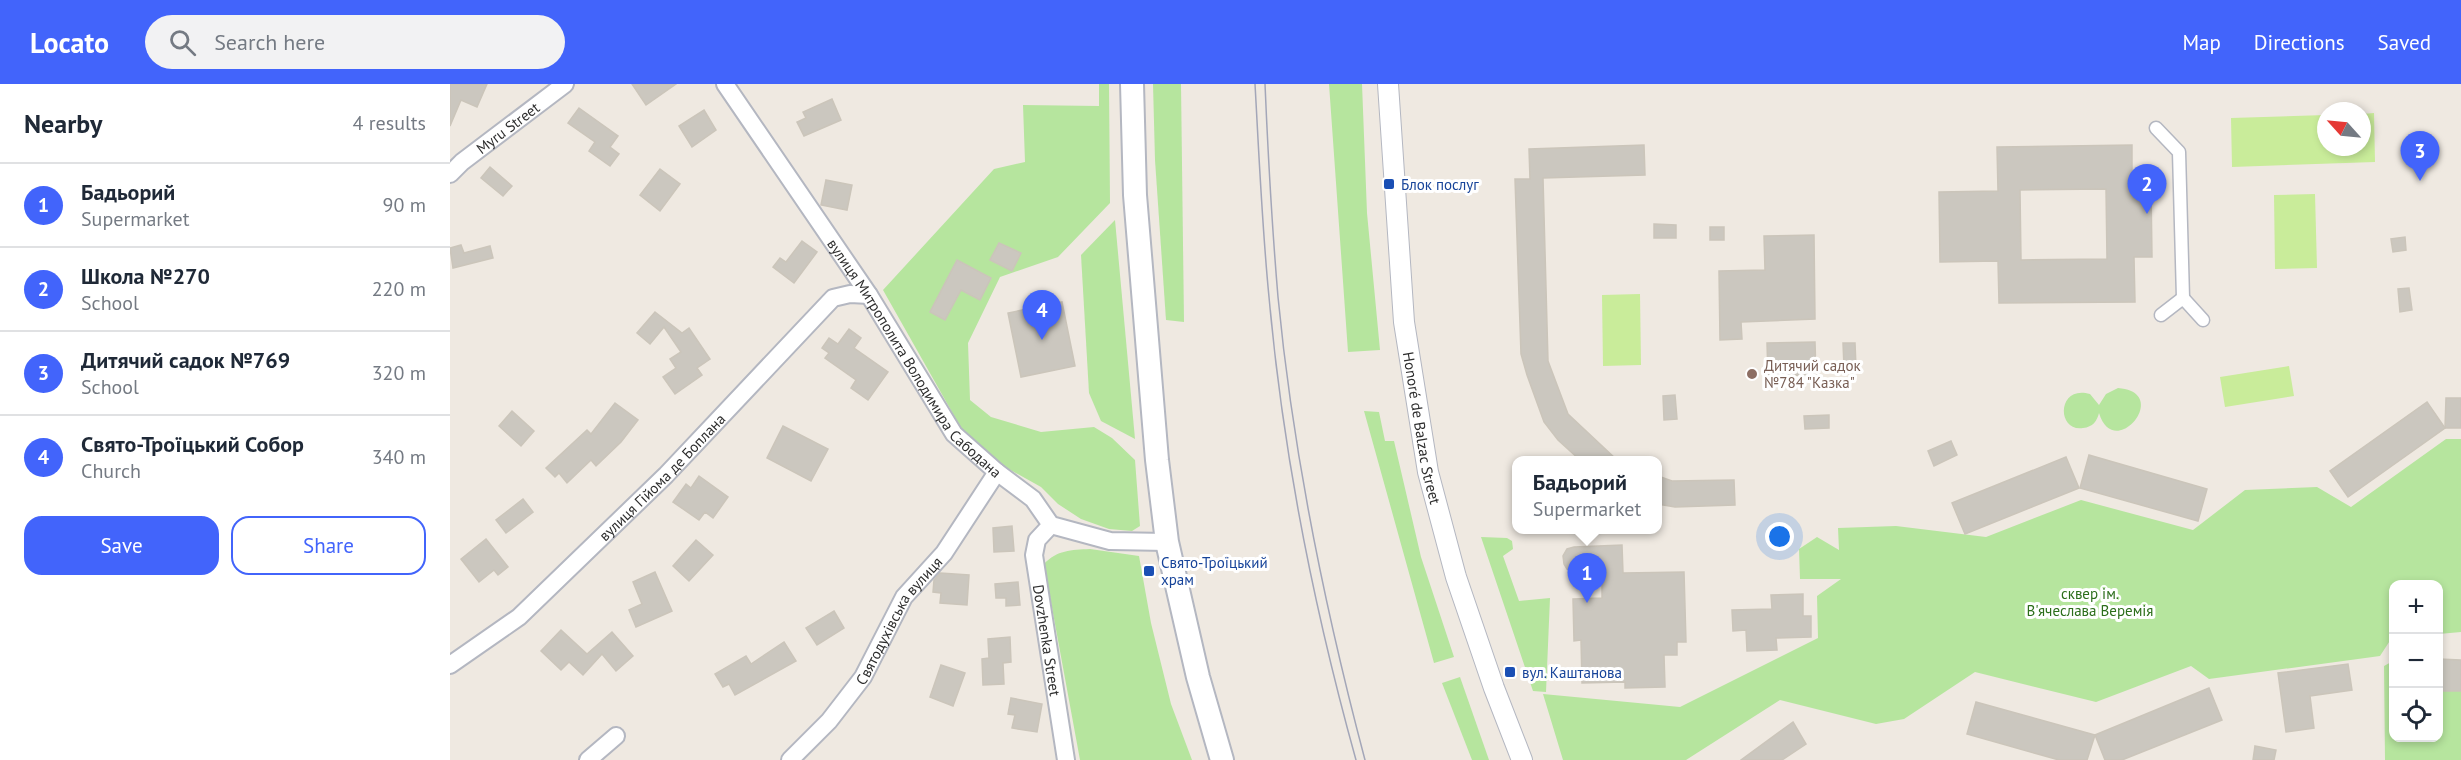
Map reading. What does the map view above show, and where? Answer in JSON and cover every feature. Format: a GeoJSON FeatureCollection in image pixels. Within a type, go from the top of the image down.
{"type":"FeatureCollection","features":[{"type":"Feature","properties":{"kind":"main road"},"geometry":{"type":"LineString","coordinates":[[1132,84],[1135,195],[1157,459],[1167,542],[1198,677],[1222,760]]}},
{"type":"Feature","properties":{"kind":"street","name":"Myru Street"},"geometry":{"type":"LineString","coordinates":[[454,163],[565,84]]}},
{"type":"Feature","properties":{"kind":"street","name":"вулиця Митрополита Володимира Сабодана"},"geometry":{"type":"LineString","coordinates":[[725,84],[868,295],[954,434],[997,472],[1034,499],[1051,525]]}},
{"type":"Feature","properties":{"kind":"street","name":"Honoré de Balzac Street"},"geometry":{"type":"LineString","coordinates":[[1388,84],[1404,322],[1428,472],[1456,577],[1522,760]]}},
{"type":"Feature","properties":{"kind":"street"},"geometry":{"type":"LineString","coordinates":[[2156,128],[2179,152],[2183,298],[2203,320]]}},
{"type":"Feature","properties":{"kind":"street","name":"вулиця Гійома де Боплана"},"geometry":{"type":"LineString","coordinates":[[450,666],[519,617],[666,475],[833,298],[850,294],[868,295]]}},
{"type":"Feature","properties":{"kind":"street"},"geometry":{"type":"LineString","coordinates":[[2161,315],[2183,298]]}},
{"type":"Feature","properties":{"kind":"street","name":"Святодухівська вулиця"},"geometry":{"type":"LineString","coordinates":[[790,760],[830,722],[863,677],[904,597],[944,553],[997,472]]}},
{"type":"Feature","properties":{"kind":"street"},"geometry":{"type":"LineString","coordinates":[[1051,525],[1110,541],[1167,542]]}},
{"type":"Feature","properties":{"kind":"street","name":"Dovzhenka Street"},"geometry":{"type":"LineString","coordinates":[[1051,525],[1037,540],[1034,555],[1066,760]]}},
{"type":"Feature","properties":{"kind":"street"},"geometry":{"type":"LineString","coordinates":[[588,760],[616,736]]}},
{"type":"Feature","properties":{"kind":"green space"},"geometry":{"type":"Polygon","coordinates":[[[1099,84],[1109,84],[1110,203],[1058,257],[1000,277],[968,343],[970,400],[991,417],[1041,432],[1094,427],[1112,438],[1135,460],[1140,526],[1132,531],[1109,529],[1081,519],[1058,504],[1041,487],[989,458],[961,428],[883,290],[994,169],[1025,162],[1023,105],[1099,106],[1099,84]]]}},
{"type":"Feature","properties":{"kind":"green space"},"geometry":{"type":"Polygon","coordinates":[[[1153,84],[1181,84],[1184,322],[1166,320],[1155,160],[1153,84]]]}},
{"type":"Feature","properties":{"kind":"green space"},"geometry":{"type":"Polygon","coordinates":[[[1329,84],[1362,84],[1367,213],[1380,350],[1348,352],[1329,84]]]}},
{"type":"Feature","properties":{"kind":"green space"},"geometry":{"type":"Polygon","coordinates":[[[2371,113],[2374,113],[2375,162],[2232,167],[2231,118],[2317,115],[2317,156],[2371,156],[2371,113]]]}},
{"type":"Feature","properties":{"kind":"green space"},"geometry":{"type":"Polygon","coordinates":[[[2315,194],[2317,268],[2275,269],[2274,195],[2315,194]]]}},
{"type":"Feature","properties":{"kind":"green space"},"geometry":{"type":"Polygon","coordinates":[[[1115,220],[1135,439],[1101,421],[1089,393],[1081,255],[1115,220]]]}},
{"type":"Feature","properties":{"kind":"green space"},"geometry":{"type":"Polygon","coordinates":[[[1640,294],[1641,365],[1603,366],[1602,295],[1640,294]]]}},
{"type":"Feature","properties":{"kind":"green space"},"geometry":{"type":"Polygon","coordinates":[[[2289,366],[2294,396],[2225,407],[2220,377],[2289,366]]]}},
{"type":"Feature","properties":{"kind":"green space"},"geometry":{"type":"Polygon","coordinates":[[[2118,388],[2134,392],[2140,401],[2140,411],[2135,421],[2126,428],[2116,431],[2106,426],[2099,413],[2094,423],[2083,428],[2074,427],[2068,423],[2064,409],[2066,401],[2071,396],[2079,393],[2090,394],[2099,405],[2106,394],[2118,388]]]}},
{"type":"Feature","properties":{"kind":"green space"},"geometry":{"type":"Polygon","coordinates":[[[1364,411],[1379,412],[1385,441],[1394,441],[1421,557],[1454,657],[1434,663],[1364,411]]]}},
{"type":"Feature","properties":{"kind":"green space","name":"сквер ім. В'ячеслава Веремія"},"geometry":{"type":"Polygon","coordinates":[[[2446,439],[2461,439],[2461,632],[2443,634],[2443,580],[2389,580],[2389,642],[2380,656],[2209,679],[2191,666],[2096,702],[1975,672],[1904,719],[1876,724],[1780,700],[1686,760],[1563,760],[1543,694],[1680,707],[1818,638],[1817,596],[1841,579],[1800,579],[1799,549],[1817,537],[1839,550],[1838,528],[1896,526],[1986,537],[2081,500],[2193,530],[2245,490],[2317,487],[2351,507],[2446,439]]]}},
{"type":"Feature","properties":{"kind":"green space"},"geometry":{"type":"Polygon","coordinates":[[[1481,537],[1507,538],[1512,541],[1513,549],[1503,556],[1519,601],[1550,598],[1546,692],[1533,691],[1481,537]]]}},
{"type":"Feature","properties":{"kind":"green space"},"geometry":{"type":"Polygon","coordinates":[[[1090,549],[1139,556],[1151,623],[1171,704],[1192,760],[1080,760],[1044,564],[1059,553],[1090,549]]]}},
{"type":"Feature","properties":{"kind":"green space"},"geometry":{"type":"Polygon","coordinates":[[[2389,663],[2389,742],[2443,742],[2443,691],[2461,691],[2461,760],[2385,760],[2384,666],[2389,663]]]}},
{"type":"Feature","properties":{"kind":"green space"},"geometry":{"type":"Polygon","coordinates":[[[1460,677],[1489,760],[1472,760],[1442,683],[1460,677]]]}},
{"type":"Feature","properties":{"kind":"building"},"geometry":{"type":"Polygon","coordinates":[[[450,84],[487,84],[477,107],[461,100],[450,126],[450,84]]]}},
{"type":"Feature","properties":{"kind":"building"},"geometry":{"type":"Polygon","coordinates":[[[632,84],[676,84],[646,105],[632,84]]]}},
{"type":"Feature","properties":{"kind":"building"},"geometry":{"type":"Polygon","coordinates":[[[832,99],[841,120],[804,136],[797,122],[806,118],[803,112],[832,99]]]}},
{"type":"Feature","properties":{"kind":"building"},"geometry":{"type":"Polygon","coordinates":[[[579,108],[618,136],[610,147],[619,154],[610,166],[589,151],[595,142],[568,123],[579,108]]]}},
{"type":"Feature","properties":{"kind":"building"},"geometry":{"type":"Polygon","coordinates":[[[704,110],[716,130],[692,147],[679,126],[704,110]]]}},
{"type":"Feature","properties":{"kind":"building"},"geometry":{"type":"Polygon","coordinates":[[[1644,145],[1645,175],[1543,178],[1548,361],[1568,414],[1613,456],[1576,456],[1558,440],[1544,422],[1521,354],[1515,179],[1530,179],[1529,149],[1644,145]]]}},
{"type":"Feature","properties":{"kind":"building"},"geometry":{"type":"Polygon","coordinates":[[[2132,145],[2132,187],[2151,187],[2152,257],[2134,257],[2135,302],[1999,303],[1998,261],[1940,262],[1939,192],[1998,191],[1997,147],[2132,145]],[[2106,189],[2020,190],[2021,260],[2107,259],[2106,189]]]}},
{"type":"Feature","properties":{"kind":"building"},"geometry":{"type":"Polygon","coordinates":[[[490,167],[512,186],[503,196],[481,178],[490,167]]]}},
{"type":"Feature","properties":{"kind":"building"},"geometry":{"type":"Polygon","coordinates":[[[660,169],[680,184],[660,211],[640,195],[660,169]]]}},
{"type":"Feature","properties":{"kind":"building"},"geometry":{"type":"Polygon","coordinates":[[[826,180],[852,185],[847,210],[821,205],[826,180]]]}},
{"type":"Feature","properties":{"kind":"building"},"geometry":{"type":"Polygon","coordinates":[[[1654,224],[1676,225],[1676,238],[1654,238],[1654,224]]]}},
{"type":"Feature","properties":{"kind":"building"},"geometry":{"type":"Polygon","coordinates":[[[1710,227],[1724,227],[1724,240],[1710,240],[1710,227]]]}},
{"type":"Feature","properties":{"kind":"building"},"geometry":{"type":"Polygon","coordinates":[[[1814,235],[1815,319],[1741,322],[1742,339],[1720,340],[1719,271],[1765,270],[1764,236],[1814,235]]]}},
{"type":"Feature","properties":{"kind":"building"},"geometry":{"type":"Polygon","coordinates":[[[2405,237],[2406,250],[2393,252],[2391,239],[2405,237]]]}},
{"type":"Feature","properties":{"kind":"building"},"geometry":{"type":"Polygon","coordinates":[[[802,241],[817,252],[794,283],[773,267],[780,258],[786,262],[802,241]]]}},
{"type":"Feature","properties":{"kind":"building"},"geometry":{"type":"Polygon","coordinates":[[[999,243],[1021,253],[1012,271],[990,260],[999,243]]]}},
{"type":"Feature","properties":{"kind":"building"},"geometry":{"type":"Polygon","coordinates":[[[461,245],[464,253],[490,246],[493,258],[453,268],[450,248],[461,245]]]}},
{"type":"Feature","properties":{"kind":"building"},"geometry":{"type":"Polygon","coordinates":[[[957,260],[991,278],[980,300],[961,290],[945,320],[930,312],[957,260]]]}},
{"type":"Feature","properties":{"kind":"building"},"geometry":{"type":"Polygon","coordinates":[[[2409,288],[2412,310],[2400,312],[2398,289],[2409,288]]]}},
{"type":"Feature","properties":{"kind":"building"},"geometry":{"type":"Polygon","coordinates":[[[1062,302],[1075,366],[1021,377],[1008,313],[1062,302]]]}},
{"type":"Feature","properties":{"kind":"building"},"geometry":{"type":"Polygon","coordinates":[[[655,312],[682,333],[689,328],[710,359],[697,368],[702,375],[675,394],[663,377],[676,368],[670,359],[681,352],[664,327],[650,344],[637,333],[655,312]]]}},
{"type":"Feature","properties":{"kind":"building"},"geometry":{"type":"Polygon","coordinates":[[[849,329],[861,338],[854,348],[888,372],[868,400],[851,388],[856,380],[825,358],[829,353],[822,348],[829,338],[838,344],[849,329]]]}},
{"type":"Feature","properties":{"kind":"building"},"geometry":{"type":"Polygon","coordinates":[[[1815,342],[1816,375],[1768,376],[1767,343],[1815,342]]]}},
{"type":"Feature","properties":{"kind":"building"},"geometry":{"type":"Polygon","coordinates":[[[1843,343],[1855,343],[1856,367],[1844,367],[1843,343]]]}},
{"type":"Feature","properties":{"kind":"building"},"geometry":{"type":"Polygon","coordinates":[[[1675,395],[1677,419],[1664,420],[1663,396],[1675,395]]]}},
{"type":"Feature","properties":{"kind":"building"},"geometry":{"type":"Polygon","coordinates":[[[2446,398],[2461,398],[2461,428],[2445,428],[2446,398]]]}},
{"type":"Feature","properties":{"kind":"building"},"geometry":{"type":"Polygon","coordinates":[[[2427,402],[2445,428],[2348,497],[2330,471],[2427,402]]]}},
{"type":"Feature","properties":{"kind":"building"},"geometry":{"type":"Polygon","coordinates":[[[615,403],[638,420],[621,442],[596,466],[591,460],[567,483],[559,473],[555,477],[546,468],[587,430],[591,434],[615,403]]]}},
{"type":"Feature","properties":{"kind":"building"},"geometry":{"type":"Polygon","coordinates":[[[512,411],[534,431],[521,446],[499,426],[512,411]]]}},
{"type":"Feature","properties":{"kind":"building"},"geometry":{"type":"Polygon","coordinates":[[[1829,415],[1829,428],[1805,429],[1804,416],[1829,415]]]}},
{"type":"Feature","properties":{"kind":"building"},"geometry":{"type":"Polygon","coordinates":[[[783,426],[828,449],[811,481],[767,458],[783,426]]]}},
{"type":"Feature","properties":{"kind":"building"},"geometry":{"type":"Polygon","coordinates":[[[1951,441],[1957,455],[1934,466],[1928,451],[1951,441]]]}},
{"type":"Feature","properties":{"kind":"building"},"geometry":{"type":"Polygon","coordinates":[[[2089,455],[2207,489],[2198,521],[2080,488],[2089,455]]]}},
{"type":"Feature","properties":{"kind":"building"},"geometry":{"type":"Polygon","coordinates":[[[2066,457],[2079,488],[1965,534],[1952,503],[2066,457]]]}},
{"type":"Feature","properties":{"kind":"building"},"geometry":{"type":"Polygon","coordinates":[[[699,476],[728,497],[713,518],[705,512],[699,520],[673,502],[686,484],[691,488],[699,476]]]}},
{"type":"Feature","properties":{"kind":"building"},"geometry":{"type":"Polygon","coordinates":[[[1662,477],[1672,481],[1734,480],[1735,505],[1675,507],[1662,505],[1662,477]]]}},
{"type":"Feature","properties":{"kind":"building"},"geometry":{"type":"Polygon","coordinates":[[[523,499],[533,512],[506,533],[496,520],[523,499]]]}},
{"type":"Feature","properties":{"kind":"building"},"geometry":{"type":"Polygon","coordinates":[[[1012,526],[1014,551],[994,552],[993,528],[1012,526]]]}},
{"type":"Feature","properties":{"kind":"building"},"geometry":{"type":"Polygon","coordinates":[[[486,539],[508,567],[498,575],[494,570],[479,582],[461,559],[486,539]]]}},
{"type":"Feature","properties":{"kind":"building"},"geometry":{"type":"Polygon","coordinates":[[[696,540],[713,555],[689,581],[673,566],[696,540]]]}},
{"type":"Feature","properties":{"kind":"building"},"geometry":{"type":"Polygon","coordinates":[[[1622,545],[1623,573],[1684,572],[1686,642],[1677,642],[1677,655],[1664,655],[1665,687],[1625,688],[1625,682],[1582,683],[1581,640],[1574,641],[1573,599],[1602,598],[1602,570],[1567,569],[1563,556],[1567,549],[1574,547],[1622,545]]]}},
{"type":"Feature","properties":{"kind":"building"},"geometry":{"type":"Polygon","coordinates":[[[655,572],[672,611],[636,627],[629,610],[642,604],[633,582],[655,572]]]}},
{"type":"Feature","properties":{"kind":"building"},"geometry":{"type":"Polygon","coordinates":[[[940,573],[969,575],[967,605],[940,603],[941,593],[933,592],[934,580],[940,573]]]}},
{"type":"Feature","properties":{"kind":"building"},"geometry":{"type":"Polygon","coordinates":[[[1018,582],[1020,605],[1006,606],[1006,598],[996,598],[995,584],[1018,582]]]}},
{"type":"Feature","properties":{"kind":"building"},"geometry":{"type":"Polygon","coordinates":[[[1803,594],[1803,616],[1811,616],[1811,637],[1776,638],[1777,650],[1747,651],[1746,630],[1733,631],[1732,610],[1772,609],[1771,595],[1803,594]]]}},
{"type":"Feature","properties":{"kind":"building"},"geometry":{"type":"Polygon","coordinates":[[[834,611],[844,628],[817,645],[806,628],[834,611]]]}},
{"type":"Feature","properties":{"kind":"building"},"geometry":{"type":"Polygon","coordinates":[[[561,630],[587,654],[612,632],[633,656],[616,671],[602,654],[583,675],[569,662],[561,670],[541,651],[561,630]]]}},
{"type":"Feature","properties":{"kind":"building"},"geometry":{"type":"Polygon","coordinates":[[[1010,637],[1011,662],[1003,663],[1004,684],[983,685],[982,659],[989,658],[988,639],[1010,637]]]}},
{"type":"Feature","properties":{"kind":"building"},"geometry":{"type":"Polygon","coordinates":[[[784,642],[796,661],[735,695],[729,684],[723,687],[715,674],[746,656],[751,664],[784,642]]]}},
{"type":"Feature","properties":{"kind":"building"},"geometry":{"type":"Polygon","coordinates":[[[2443,659],[2461,660],[2461,691],[2443,691],[2443,659]]]}},
{"type":"Feature","properties":{"kind":"building"},"geometry":{"type":"Polygon","coordinates":[[[2348,664],[2352,690],[2310,696],[2314,728],[2286,732],[2278,673],[2348,664]]]}},
{"type":"Feature","properties":{"kind":"building"},"geometry":{"type":"Polygon","coordinates":[[[941,665],[965,673],[953,706],[930,697],[941,665]]]}},
{"type":"Feature","properties":{"kind":"building"},"geometry":{"type":"Polygon","coordinates":[[[2209,688],[2222,720],[2122,760],[2105,760],[2095,735],[2209,688]]]}},
{"type":"Feature","properties":{"kind":"building"},"geometry":{"type":"Polygon","coordinates":[[[1011,698],[1042,704],[1037,732],[1012,728],[1015,715],[1008,714],[1011,698]]]}},
{"type":"Feature","properties":{"kind":"building"},"geometry":{"type":"Polygon","coordinates":[[[1976,702],[2095,735],[2087,760],[2059,760],[1967,734],[1976,702]]]}},
{"type":"Feature","properties":{"kind":"building"},"geometry":{"type":"Polygon","coordinates":[[[1793,722],[1806,744],[1782,760],[1741,760],[1793,722]]]}},
{"type":"Feature","properties":{"kind":"building"},"geometry":{"type":"Polygon","coordinates":[[[2255,746],[2276,750],[2274,760],[2253,760],[2255,746]]]}},
{"type":"Feature","properties":{"kind":"tram line"},"geometry":{"type":"LineString","coordinates":[[1255,84],[1267,270],[1283,414],[1314,588],[1356,760]]}},
{"type":"Feature","properties":{"kind":"tram line"},"geometry":{"type":"LineString","coordinates":[[1265,84],[1278,297],[1292,414],[1324,588],[1365,760]]}},
{"type":"Feature","properties":{"kind":"place","name":"Дитячий садок №769"},"geometry":{"type":"Point","coordinates":[2420,181]}},
{"type":"Feature","properties":{"kind":"place","name":"Блок послуг"},"geometry":{"type":"Point","coordinates":[1389,184]}},
{"type":"Feature","properties":{"kind":"place","name":"Школа №270"},"geometry":{"type":"Point","coordinates":[2147,214]}},
{"type":"Feature","properties":{"kind":"place","name":"Свято-Троїцький Собор"},"geometry":{"type":"Point","coordinates":[1042,340]}},
{"type":"Feature","properties":{"kind":"place","name":"Дитячий садок №784 \"Казка\""},"geometry":{"type":"Point","coordinates":[1752,374]}},
{"type":"Feature","properties":{"kind":"place","name":"Свято-Троїцький храм"},"geometry":{"type":"Point","coordinates":[1149,571]}},
{"type":"Feature","properties":{"kind":"place","name":"Бадьорий"},"geometry":{"type":"Point","coordinates":[1587,603]}},
{"type":"Feature","properties":{"kind":"place","name":"вул. Каштанова"},"geometry":{"type":"Point","coordinates":[1510,672]}}]}
